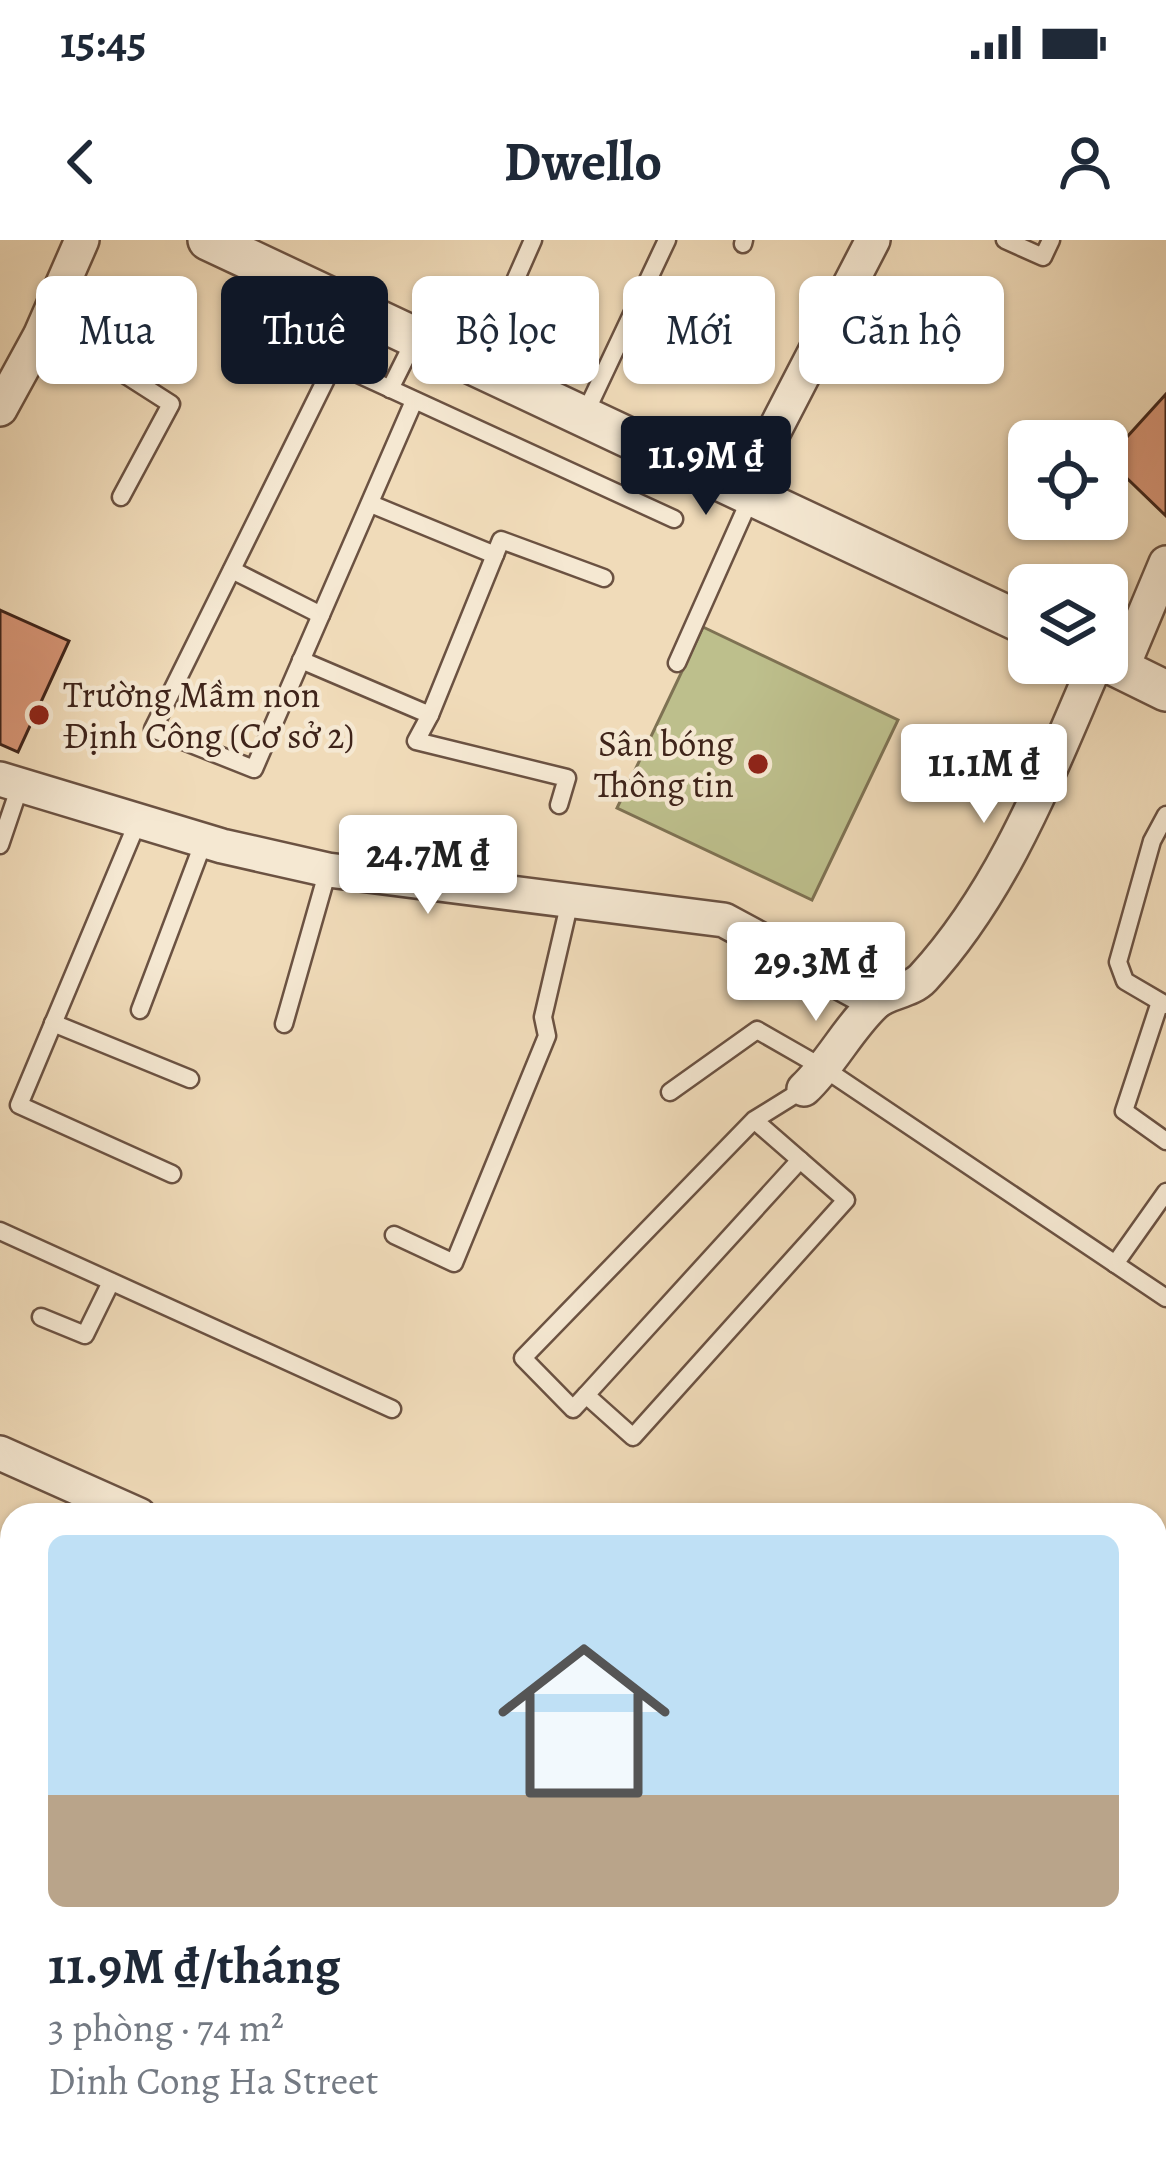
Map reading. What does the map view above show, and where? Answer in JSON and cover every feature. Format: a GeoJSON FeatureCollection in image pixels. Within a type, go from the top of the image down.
{"type":"FeatureCollection","features":[{"type":"Feature","properties":{"kind":"street"},"geometry":{"type":"LineString","coordinates":[[66,276],[82,240]]}},
{"type":"Feature","properties":{"kind":"street"},"geometry":{"type":"LineString","coordinates":[[208,240],[412,338]]}},
{"type":"Feature","properties":{"kind":"street"},"geometry":{"type":"LineString","coordinates":[[746,495],[873,240]]}},
{"type":"Feature","properties":{"kind":"street"},"geometry":{"type":"LineString","coordinates":[[0,409],[36,343]]}},
{"type":"Feature","properties":{"kind":"street"},"geometry":{"type":"LineString","coordinates":[[511,384],[1008,616]]}},
{"type":"Feature","properties":{"kind":"street"},"geometry":{"type":"LineString","coordinates":[[1128,629],[1166,562]]}},
{"type":"Feature","properties":{"kind":"street"},"geometry":{"type":"LineString","coordinates":[[1128,673],[1166,691]]}},
{"type":"Feature","properties":{"kind":"street"},"geometry":{"type":"LineString","coordinates":[[815,1079],[876,1002],[919,983],[982,905],[1097,684]]}},
{"type":"Feature","properties":{"kind":"street"},"geometry":{"type":"LineString","coordinates":[[10,783],[204,841],[328,870],[724,920],[876,1002]]}},
{"type":"Feature","properties":{"kind":"street"},"geometry":{"type":"LineString","coordinates":[[0,1453],[112,1503]]}},
{"type":"Feature","properties":{"kind":"lane"},"geometry":{"type":"LineString","coordinates":[[517,276],[533,240]]}},
{"type":"Feature","properties":{"kind":"lane"},"geometry":{"type":"LineString","coordinates":[[583,418],[667,240]]}},
{"type":"Feature","properties":{"kind":"lane"},"geometry":{"type":"LineString","coordinates":[[1005,240],[1043,257],[1051,240]]}},
{"type":"Feature","properties":{"kind":"lane"},"geometry":{"type":"LineString","coordinates":[[390,389],[412,345]]}},
{"type":"Feature","properties":{"kind":"lane"},"geometry":{"type":"LineString","coordinates":[[415,401],[254,769],[153,729],[334,362],[674,519]]}},
{"type":"Feature","properties":{"kind":"lane"},"geometry":{"type":"LineString","coordinates":[[121,497],[171,404],[140,384]]}},
{"type":"Feature","properties":{"kind":"lane"},"geometry":{"type":"LineString","coordinates":[[677,663],[746,495]]}},
{"type":"Feature","properties":{"kind":"lane"},"geometry":{"type":"LineString","coordinates":[[371,504],[495,555]]}},
{"type":"Feature","properties":{"kind":"lane"},"geometry":{"type":"LineString","coordinates":[[559,805],[567,778],[416,741],[501,539],[604,578]]}},
{"type":"Feature","properties":{"kind":"lane"},"geometry":{"type":"LineString","coordinates":[[232,570],[321,615]]}},
{"type":"Feature","properties":{"kind":"lane"},"geometry":{"type":"LineString","coordinates":[[301,660],[430,715]]}},
{"type":"Feature","properties":{"kind":"lane"},"geometry":{"type":"LineString","coordinates":[[0,845],[10,783]]}},
{"type":"Feature","properties":{"kind":"lane"},"geometry":{"type":"LineString","coordinates":[[1166,814],[1152,841],[1118,962],[1125,981],[1163,1004],[1124,1111],[1166,1141]]}},
{"type":"Feature","properties":{"kind":"lane"},"geometry":{"type":"LineString","coordinates":[[138,821],[19,1105],[172,1174]]}},
{"type":"Feature","properties":{"kind":"lane"},"geometry":{"type":"LineString","coordinates":[[140,1010],[204,841]]}},
{"type":"Feature","properties":{"kind":"lane"},"geometry":{"type":"LineString","coordinates":[[284,1024],[328,870]]}},
{"type":"Feature","properties":{"kind":"lane"},"geometry":{"type":"LineString","coordinates":[[394,1235],[454,1263],[547,1036],[543,1016],[570,901]]}},
{"type":"Feature","properties":{"kind":"lane"},"geometry":{"type":"LineString","coordinates":[[53,1023],[190,1078]]}},
{"type":"Feature","properties":{"kind":"lane"},"geometry":{"type":"LineString","coordinates":[[670,1092],[757,1030],[815,1079],[1166,1298]]}},
{"type":"Feature","properties":{"kind":"lane"},"geometry":{"type":"LineString","coordinates":[[800,1160],[573,1408],[524,1358],[754,1120],[815,1079]]}},
{"type":"Feature","properties":{"kind":"lane"},"geometry":{"type":"LineString","coordinates":[[586,1395],[633,1437],[846,1200],[754,1120]]}},
{"type":"Feature","properties":{"kind":"lane"},"geometry":{"type":"LineString","coordinates":[[1115,1264],[1166,1192]]}},
{"type":"Feature","properties":{"kind":"lane"},"geometry":{"type":"LineString","coordinates":[[0,1232],[392,1409]]}},
{"type":"Feature","properties":{"kind":"lane"},"geometry":{"type":"LineString","coordinates":[[41,1316],[85,1335],[111,1282]]}},
{"type":"Feature","properties":{"kind":"green space","name":"Sân bóng Thông tin"},"geometry":{"type":"Polygon","coordinates":[[[703,627],[898,720],[812,900],[617,808],[703,627]]]}},
{"type":"Feature","properties":{"kind":"building"},"geometry":{"type":"Polygon","coordinates":[[[1166,394],[1166,516],[1128,479],[1128,436],[1166,394]]]}},
{"type":"Feature","properties":{"kind":"building"},"geometry":{"type":"Polygon","coordinates":[[[0,610],[69,641],[18,752],[0,744],[0,610]]]}},
{"type":"Feature","properties":{"kind":"place","name":"Trường Mầm non Định Công (Cơ sở 2)"},"geometry":{"type":"Point","coordinates":[39,715]}},
{"type":"Feature","properties":{"kind":"place","name":"Sân bóng Thông tin"},"geometry":{"type":"Point","coordinates":[758,764]}}]}
